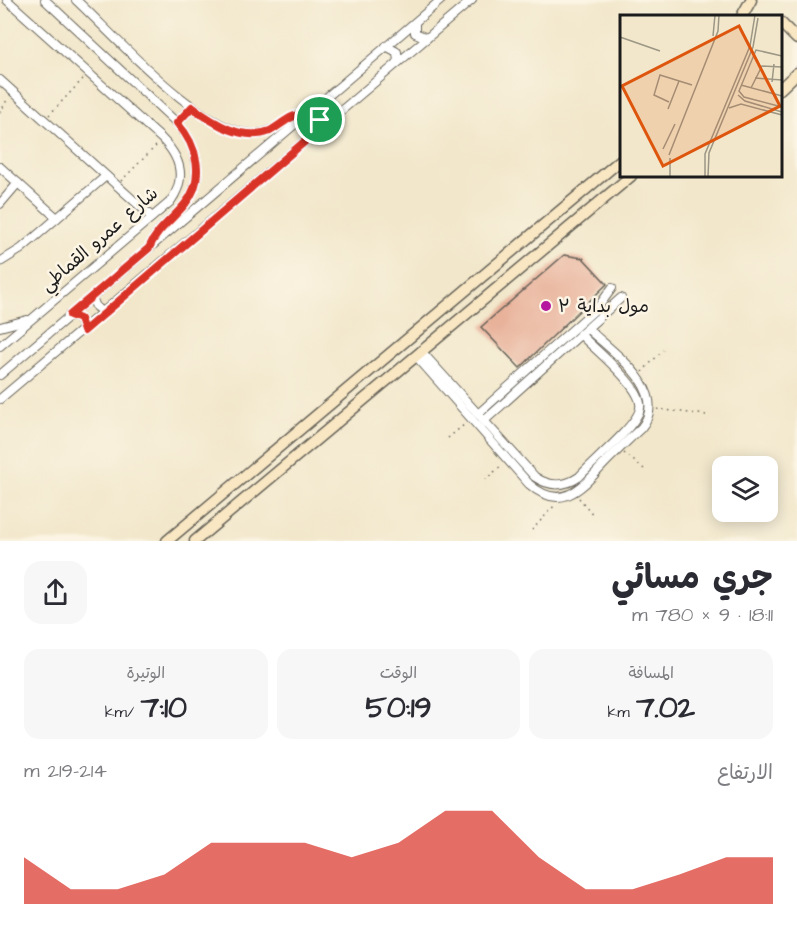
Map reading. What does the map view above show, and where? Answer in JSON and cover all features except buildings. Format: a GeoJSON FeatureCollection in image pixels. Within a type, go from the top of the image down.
{"type":"FeatureCollection","features":[{"type":"Feature","properties":{"kind":"street","name":"شارع عمرو القماطي"},"geometry":{"type":"LineString","coordinates":[[0,346],[170,202],[180,185],[181,175],[176,156],[162,139],[7,0]]}},
{"type":"Feature","properties":{"kind":"street"},"geometry":{"type":"LineString","coordinates":[[45,0],[177,123],[194,148],[196,177],[187,202],[157,233],[149,248]]}},
{"type":"Feature","properties":{"kind":"street"},"geometry":{"type":"LineString","coordinates":[[76,0],[192,107],[221,126],[252,134],[270,131],[293,116],[309,112]]}},
{"type":"Feature","properties":{"kind":"street"},"geometry":{"type":"LineString","coordinates":[[0,375],[441,0]]}},
{"type":"Feature","properties":{"kind":"street"},"geometry":{"type":"LineString","coordinates":[[0,399],[84,331],[471,0]]}},
{"type":"Feature","properties":{"kind":"street"},"geometry":{"type":"LineString","coordinates":[[743,15],[751,0]]}},
{"type":"Feature","properties":{"kind":"street"},"geometry":{"type":"LineString","coordinates":[[415,23],[415,33],[427,38]]}},
{"type":"Feature","properties":{"kind":"street"},"geometry":{"type":"LineString","coordinates":[[782,24],[797,39]]}},
{"type":"Feature","properties":{"kind":"street"},"geometry":{"type":"LineString","coordinates":[[386,46],[397,52],[398,62]]}},
{"type":"Feature","properties":{"kind":"street"},"geometry":{"type":"LineString","coordinates":[[782,88],[788,85],[797,74]]}},
{"type":"Feature","properties":{"kind":"street"},"geometry":{"type":"LineString","coordinates":[[0,80],[152,217]]}},
{"type":"Feature","properties":{"kind":"street"},"geometry":{"type":"LineString","coordinates":[[177,123],[192,107]]}},
{"type":"Feature","properties":{"kind":"street"},"geometry":{"type":"LineString","coordinates":[[167,541],[620,160]]}},
{"type":"Feature","properties":{"kind":"street"},"geometry":{"type":"LineString","coordinates":[[0,167],[57,218]]}},
{"type":"Feature","properties":{"kind":"street"},"geometry":{"type":"LineString","coordinates":[[0,262],[21,249],[106,176]]}},
{"type":"Feature","properties":{"kind":"street"},"geometry":{"type":"LineString","coordinates":[[195,541],[630,177]]}},
{"type":"Feature","properties":{"kind":"street"},"geometry":{"type":"LineString","coordinates":[[0,204],[18,183]]}},
{"type":"Feature","properties":{"kind":"street"},"geometry":{"type":"LineString","coordinates":[[478,418],[587,328],[612,288]]}},
{"type":"Feature","properties":{"kind":"street"},"geometry":{"type":"LineString","coordinates":[[92,297],[96,307],[105,313]]}},
{"type":"Feature","properties":{"kind":"street"},"geometry":{"type":"LineString","coordinates":[[478,418],[596,315],[621,298]]}},
{"type":"Feature","properties":{"kind":"street"},"geometry":{"type":"LineString","coordinates":[[70,315],[80,319],[84,331]]}},
{"type":"Feature","properties":{"kind":"street","name":"شارع عمرو القماطي"},"geometry":{"type":"LineString","coordinates":[[0,327],[30,319]]}},
{"type":"Feature","properties":{"kind":"street"},"geometry":{"type":"LineString","coordinates":[[419,353],[535,477],[556,485],[568,483],[579,477],[615,448],[648,419],[651,408],[647,389],[587,328]]}},
{"type":"Feature","properties":{"kind":"street"},"geometry":{"type":"LineString","coordinates":[[478,418],[507,461],[537,491],[556,497],[574,493],[615,448],[638,415],[640,400],[630,383],[580,334]]}},
{"type":"Feature","properties":{"kind":"street"},"geometry":{"type":"LineString","coordinates":[[292,436],[295,443],[305,448]]}},
{"type":"Feature","properties":{"kind":"street"},"geometry":{"type":"LineString","coordinates":[[270,454],[278,459],[282,469]]}},
{"type":"Feature","properties":{"kind":"path"},"geometry":{"type":"LineString","coordinates":[[44,120],[88,73]]}},
{"type":"Feature","properties":{"kind":"path"},"geometry":{"type":"LineString","coordinates":[[0,113],[12,91]]}},
{"type":"Feature","properties":{"kind":"path"},"geometry":{"type":"LineString","coordinates":[[117,186],[162,139]]}},
{"type":"Feature","properties":{"kind":"path"},"geometry":{"type":"LineString","coordinates":[[637,377],[663,350]]}},
{"type":"Feature","properties":{"kind":"path"},"geometry":{"type":"LineString","coordinates":[[651,408],[706,415]]}},
{"type":"Feature","properties":{"kind":"path"},"geometry":{"type":"LineString","coordinates":[[448,438],[478,418]]}},
{"type":"Feature","properties":{"kind":"path"},"geometry":{"type":"LineString","coordinates":[[615,448],[644,469]]}},
{"type":"Feature","properties":{"kind":"path"},"geometry":{"type":"LineString","coordinates":[[485,480],[507,461]]}},
{"type":"Feature","properties":{"kind":"path"},"geometry":{"type":"LineString","coordinates":[[574,493],[594,516]]}},
{"type":"Feature","properties":{"kind":"path"},"geometry":{"type":"LineString","coordinates":[[532,530],[556,507],[556,497]]}},
{"type":"Feature","properties":{"kind":"place","name":"مول بداية ۲"},"geometry":{"type":"Point","coordinates":[546,306]}},
{"type":"Feature","properties":{"kind":"route"},"geometry":{"type":"LineString","coordinates":[[192,107],[221,126],[252,134],[270,131],[293,116],[312,109],[320,120],[324,125],[84,331],[80,319],[70,315],[149,248],[157,233],[187,202],[194,187],[196,158],[190,139],[177,123],[192,107]]}}]}
